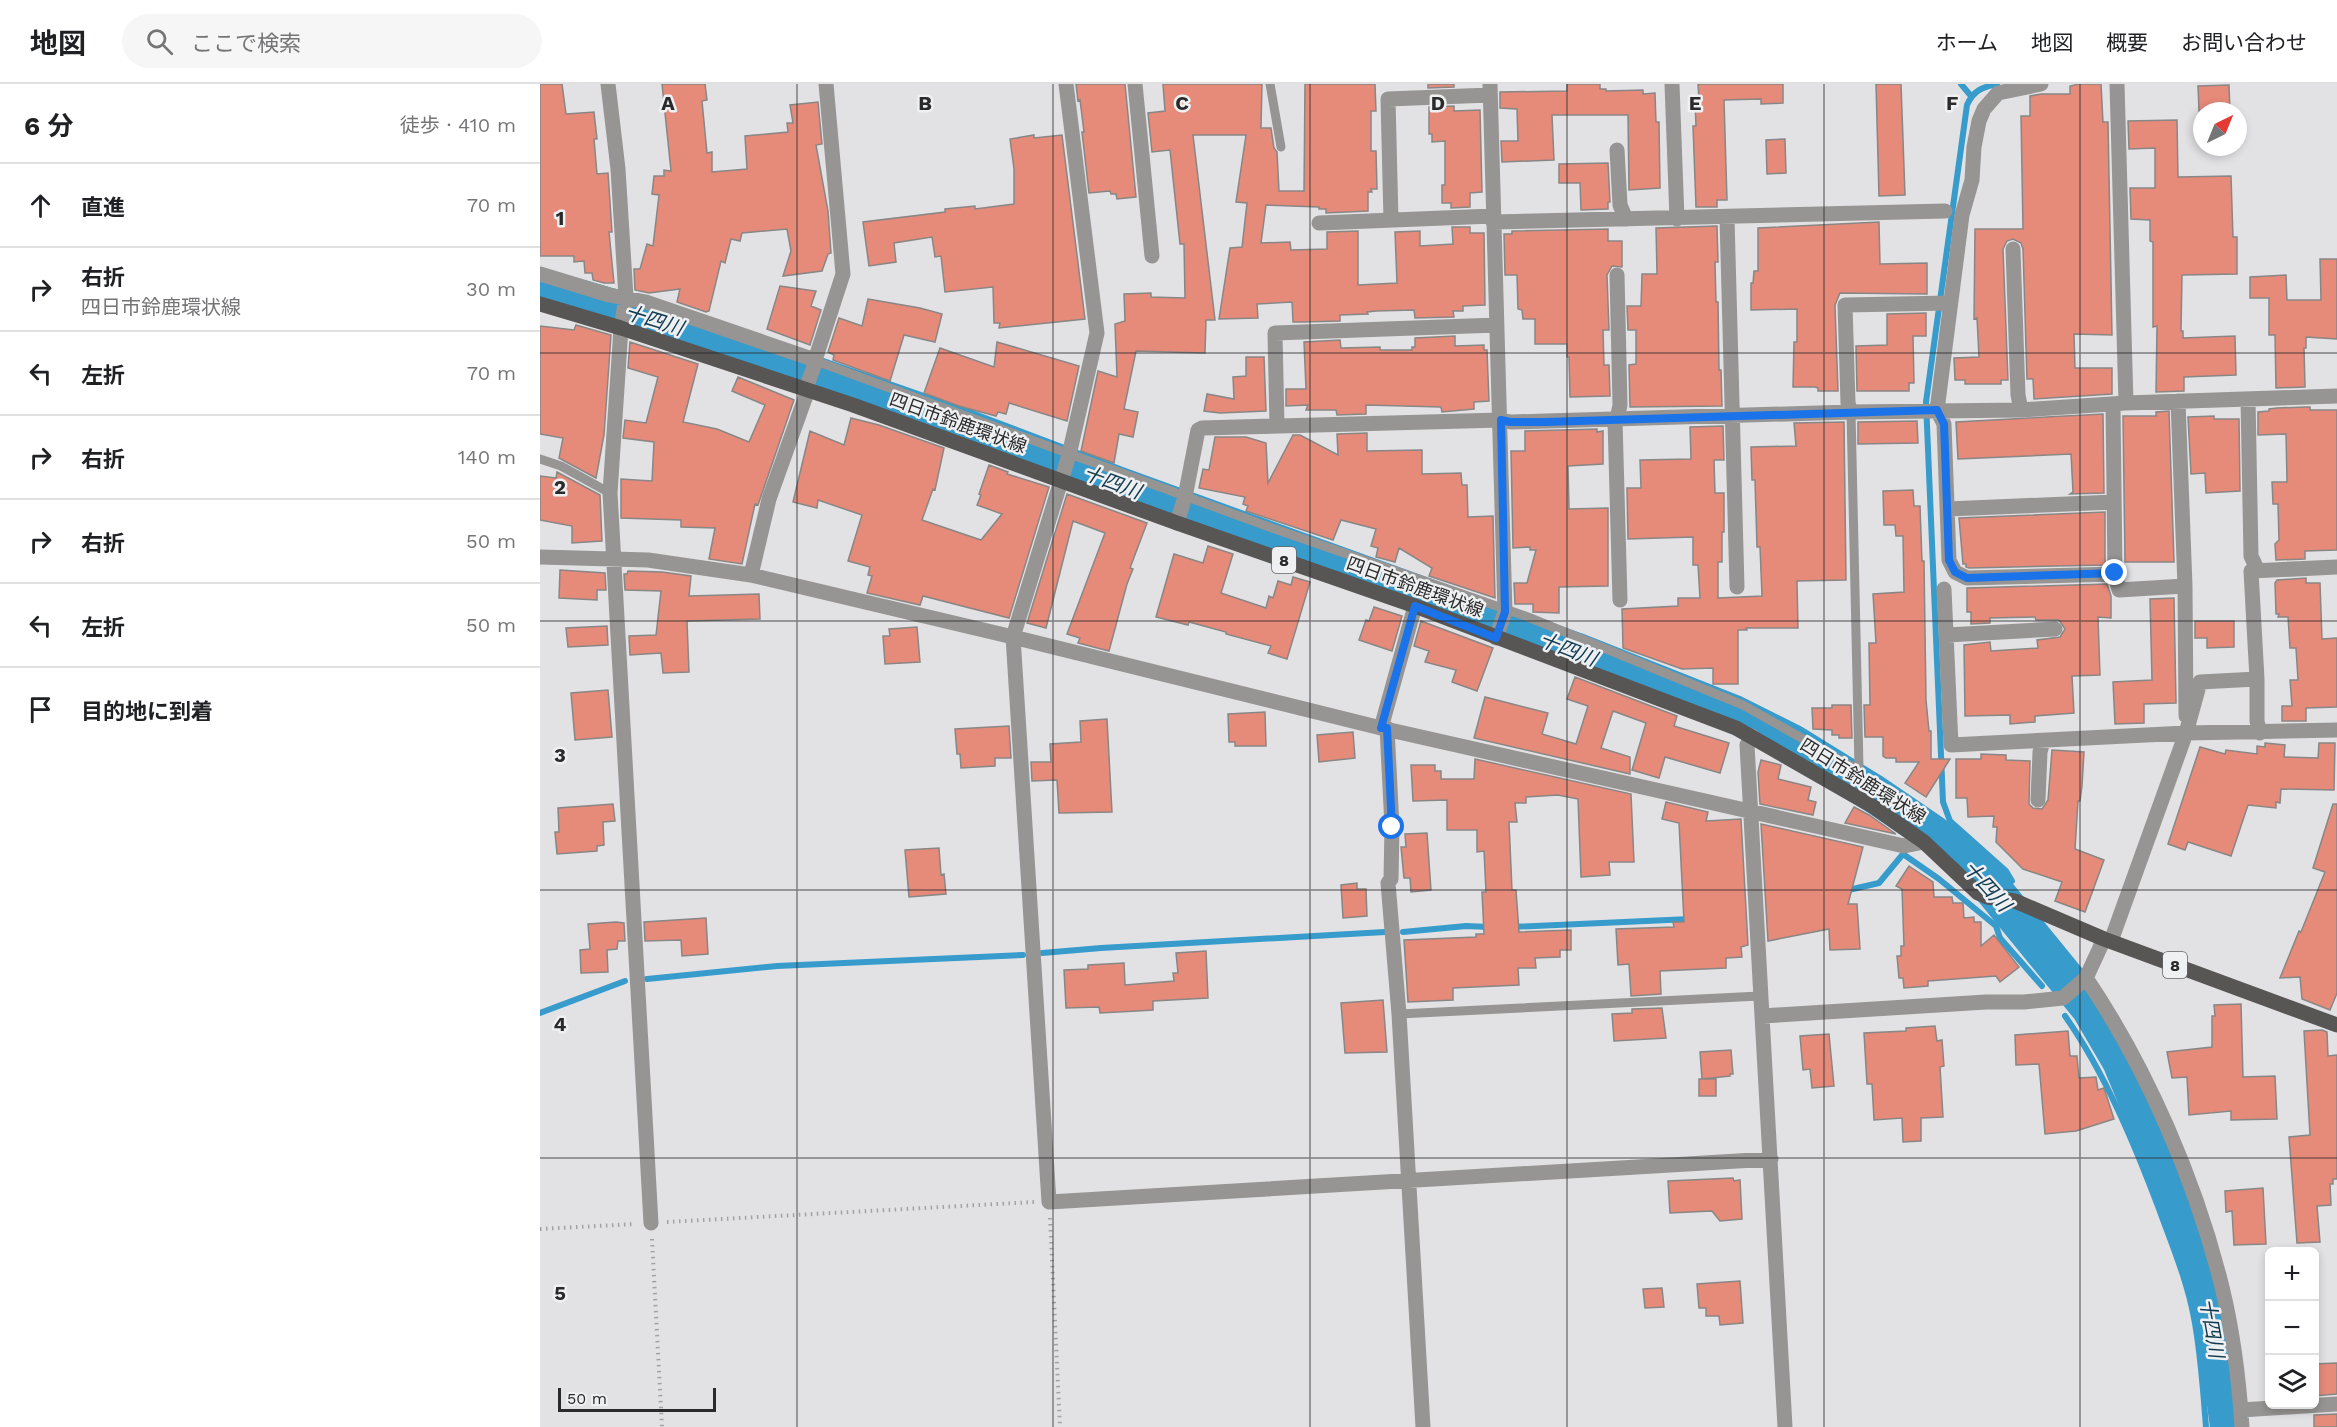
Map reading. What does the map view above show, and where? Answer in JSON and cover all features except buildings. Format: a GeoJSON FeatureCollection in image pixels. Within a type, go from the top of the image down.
{"type":"FeatureCollection","features":[{"type":"Feature","properties":{"kind":"main road","name":"四日市鈴鹿環状線"},"geometry":{"type":"LineString","coordinates":[[540,304],[622,325],[808,388],[1497,636],[1736,728],[1874,807],[1924,842],[1955,869],[1977,893],[1987,897],[2015,901],[2107,940],[2337,1025]]}},
{"type":"Feature","properties":{"kind":"street"},"geometry":{"type":"LineString","coordinates":[[608,84],[618,169],[626,298],[610,493],[651,1223]]}},
{"type":"Feature","properties":{"kind":"street"},"geometry":{"type":"LineString","coordinates":[[751,576],[769,499],[808,388],[843,274],[826,84]]}},
{"type":"Feature","properties":{"kind":"street"},"geometry":{"type":"LineString","coordinates":[[1066,84],[1097,333],[1069,456],[1013,637],[1049,1202],[1771,1160]]}},
{"type":"Feature","properties":{"kind":"street"},"geometry":{"type":"LineString","coordinates":[[1135,84],[1152,256]]}},
{"type":"Feature","properties":{"kind":"street"},"geometry":{"type":"LineString","coordinates":[[1672,84],[1677,219]]}},
{"type":"Feature","properties":{"kind":"street"},"geometry":{"type":"LineString","coordinates":[[1929,411],[1962,215],[1972,180],[1976,134],[1984,109],[1998,93],[2041,84]]}},
{"type":"Feature","properties":{"kind":"street"},"geometry":{"type":"LineString","coordinates":[[2117,84],[2119,404],[2114,502],[2115,573],[2120,590],[2185,586]]}},
{"type":"Feature","properties":{"kind":"street"},"geometry":{"type":"LineString","coordinates":[[1391,220],[1388,99],[1490,90],[1505,610],[1497,636]]}},
{"type":"Feature","properties":{"kind":"street"},"geometry":{"type":"LineString","coordinates":[[1617,150],[1620,205],[1626,219]]}},
{"type":"Feature","properties":{"kind":"street"},"geometry":{"type":"LineString","coordinates":[[1319,223],[1391,220],[1677,219],[1945,212]]}},
{"type":"Feature","properties":{"kind":"street"},"geometry":{"type":"LineString","coordinates":[[1727,218],[1737,587]]}},
{"type":"Feature","properties":{"kind":"street"},"geometry":{"type":"LineString","coordinates":[[2013,249],[2018,395],[2022,410]]}},
{"type":"Feature","properties":{"kind":"street"},"geometry":{"type":"LineString","coordinates":[[540,274],[609,295],[646,302],[816,362]]}},
{"type":"Feature","properties":{"kind":"street"},"geometry":{"type":"LineString","coordinates":[[1617,275],[1620,405],[1616,419],[1620,600]]}},
{"type":"Feature","properties":{"kind":"street"},"geometry":{"type":"LineString","coordinates":[[1851,412],[1848,403],[1845,305],[1949,303]]}},
{"type":"Feature","properties":{"kind":"street"},"geometry":{"type":"LineString","coordinates":[[1277,426],[1275,333],[1497,326]]}},
{"type":"Feature","properties":{"kind":"street"},"geometry":{"type":"LineString","coordinates":[[1177,521],[1185,496],[1198,430],[1501,420],[1510,422],[1851,412],[2022,410],[2178,401],[2337,396]]}},
{"type":"Feature","properties":{"kind":"street"},"geometry":{"type":"LineString","coordinates":[[2248,399],[2251,556],[2258,571]]}},
{"type":"Feature","properties":{"kind":"street"},"geometry":{"type":"LineString","coordinates":[[2178,401],[2185,586],[2186,734]]}},
{"type":"Feature","properties":{"kind":"street"},"geometry":{"type":"LineString","coordinates":[[1929,411],[1944,424],[1949,560],[1951,567],[1961,577],[2115,573]]}},
{"type":"Feature","properties":{"kind":"street"},"geometry":{"type":"LineString","coordinates":[[1948,509],[2114,502]]}},
{"type":"Feature","properties":{"kind":"street"},"geometry":{"type":"LineString","coordinates":[[540,557],[613,557],[689,565],[751,576],[1013,637],[1384,728],[1750,812],[1904,846],[1924,842]]}},
{"type":"Feature","properties":{"kind":"street"},"geometry":{"type":"LineString","coordinates":[[2260,733],[2257,721],[2251,571],[2337,567]]}},
{"type":"Feature","properties":{"kind":"street"},"geometry":{"type":"LineString","coordinates":[[1944,589],[1951,745],[2186,734],[2337,730]]}},
{"type":"Feature","properties":{"kind":"street"},"geometry":{"type":"LineString","coordinates":[[1415,606],[1384,728],[1392,827],[1391,879],[1388,883],[1399,1014],[1423,1427]]}},
{"type":"Feature","properties":{"kind":"street"},"geometry":{"type":"LineString","coordinates":[[1947,635],[2055,629]]}},
{"type":"Feature","properties":{"kind":"street"},"geometry":{"type":"LineString","coordinates":[[1762,1016],[2063,998],[2086,978],[2107,940],[2186,734],[2200,682],[2257,679]]}},
{"type":"Feature","properties":{"kind":"street"},"geometry":{"type":"LineString","coordinates":[[1752,736],[1747,745],[1754,902],[1785,1427]]}},
{"type":"Feature","properties":{"kind":"street"},"geometry":{"type":"LineString","coordinates":[[2038,800],[2040,752],[2043,741]]}},
{"type":"Feature","properties":{"kind":"street"},"geometry":{"type":"LineString","coordinates":[[2086,978],[2131,1052],[2148,1087],[2170,1134],[2200,1216],[2222,1287],[2230,1326],[2242,1427]]}},
{"type":"Feature","properties":{"kind":"street"},"geometry":{"type":"LineString","coordinates":[[2241,1410],[2337,1404]]}},
{"type":"Feature","properties":{"kind":"lane"},"geometry":{"type":"LineString","coordinates":[[1270,84],[1281,147]]}},
{"type":"Feature","properties":{"kind":"lane"},"geometry":{"type":"LineString","coordinates":[[816,362],[1069,456],[1505,610],[1743,705],[1851,766],[1859,768],[1851,412]]}},
{"type":"Feature","properties":{"kind":"lane"},"geometry":{"type":"LineString","coordinates":[[540,459],[561,466],[610,493]]}},
{"type":"Feature","properties":{"kind":"lane"},"geometry":{"type":"LineString","coordinates":[[1399,1014],[1761,996]]}},
{"type":"Feature","properties":{"kind":"path"},"geometry":{"type":"LineString","coordinates":[[540,1230],[1049,1202],[1060,1427]]}},
{"type":"Feature","properties":{"kind":"path"},"geometry":{"type":"LineString","coordinates":[[651,1223],[662,1427]]}},
{"type":"Feature","properties":{"kind":"waterway"},"geometry":{"type":"LineString","coordinates":[[1961,84],[1971,96]]}},
{"type":"Feature","properties":{"kind":"waterway"},"geometry":{"type":"LineString","coordinates":[[1997,84],[1979,90],[1967,105],[1926,402],[1943,802],[1950,821],[2006,871],[2012,881]]}},
{"type":"Feature","properties":{"kind":"waterway","name":"十四川"},"geometry":{"type":"LineString","coordinates":[[540,287],[666,323],[961,426],[1575,651],[1734,714],[1792,743],[1873,793],[1933,834],[1974,866],[2090,1008],[2121,1061],[2190,1234],[2208,1299],[2221,1365],[2229,1427]]}},
{"type":"Feature","properties":{"kind":"waterway"},"geometry":{"type":"LineString","coordinates":[[1844,891],[1879,883],[1903,854],[1939,879],[1996,926],[2000,938],[2042,986]]}},
{"type":"Feature","properties":{"kind":"waterway"},"geometry":{"type":"LineString","coordinates":[[1511,927],[1690,919]]}},
{"type":"Feature","properties":{"kind":"waterway"},"geometry":{"type":"LineString","coordinates":[[1403,932],[1466,926],[1489,927]]}},
{"type":"Feature","properties":{"kind":"waterway","name":"十四川"},"geometry":{"type":"LineString","coordinates":[[2031,926],[2039,946]]}},
{"type":"Feature","properties":{"kind":"waterway"},"geometry":{"type":"LineString","coordinates":[[1042,953],[1385,932]]}},
{"type":"Feature","properties":{"kind":"waterway"},"geometry":{"type":"LineString","coordinates":[[647,979],[777,966],[1023,955]]}},
{"type":"Feature","properties":{"kind":"waterway"},"geometry":{"type":"LineString","coordinates":[[540,1013],[625,981]]}},
{"type":"Feature","properties":{"kind":"waterway"},"geometry":{"type":"LineString","coordinates":[[2065,1016],[2093,1061],[2118,1110],[2150,1185],[2179,1263],[2191,1304],[2196,1332],[2206,1427]]}},
{"type":"Feature","properties":{"kind":"route"},"geometry":{"type":"LineString","coordinates":[[1392,827],[1387,728],[1381,728],[1415,606],[1496,638],[1505,612],[1501,420],[1546,422],[1937,410],[1944,424],[1949,560],[1955,572],[1967,578],[2115,573]]}}]}
